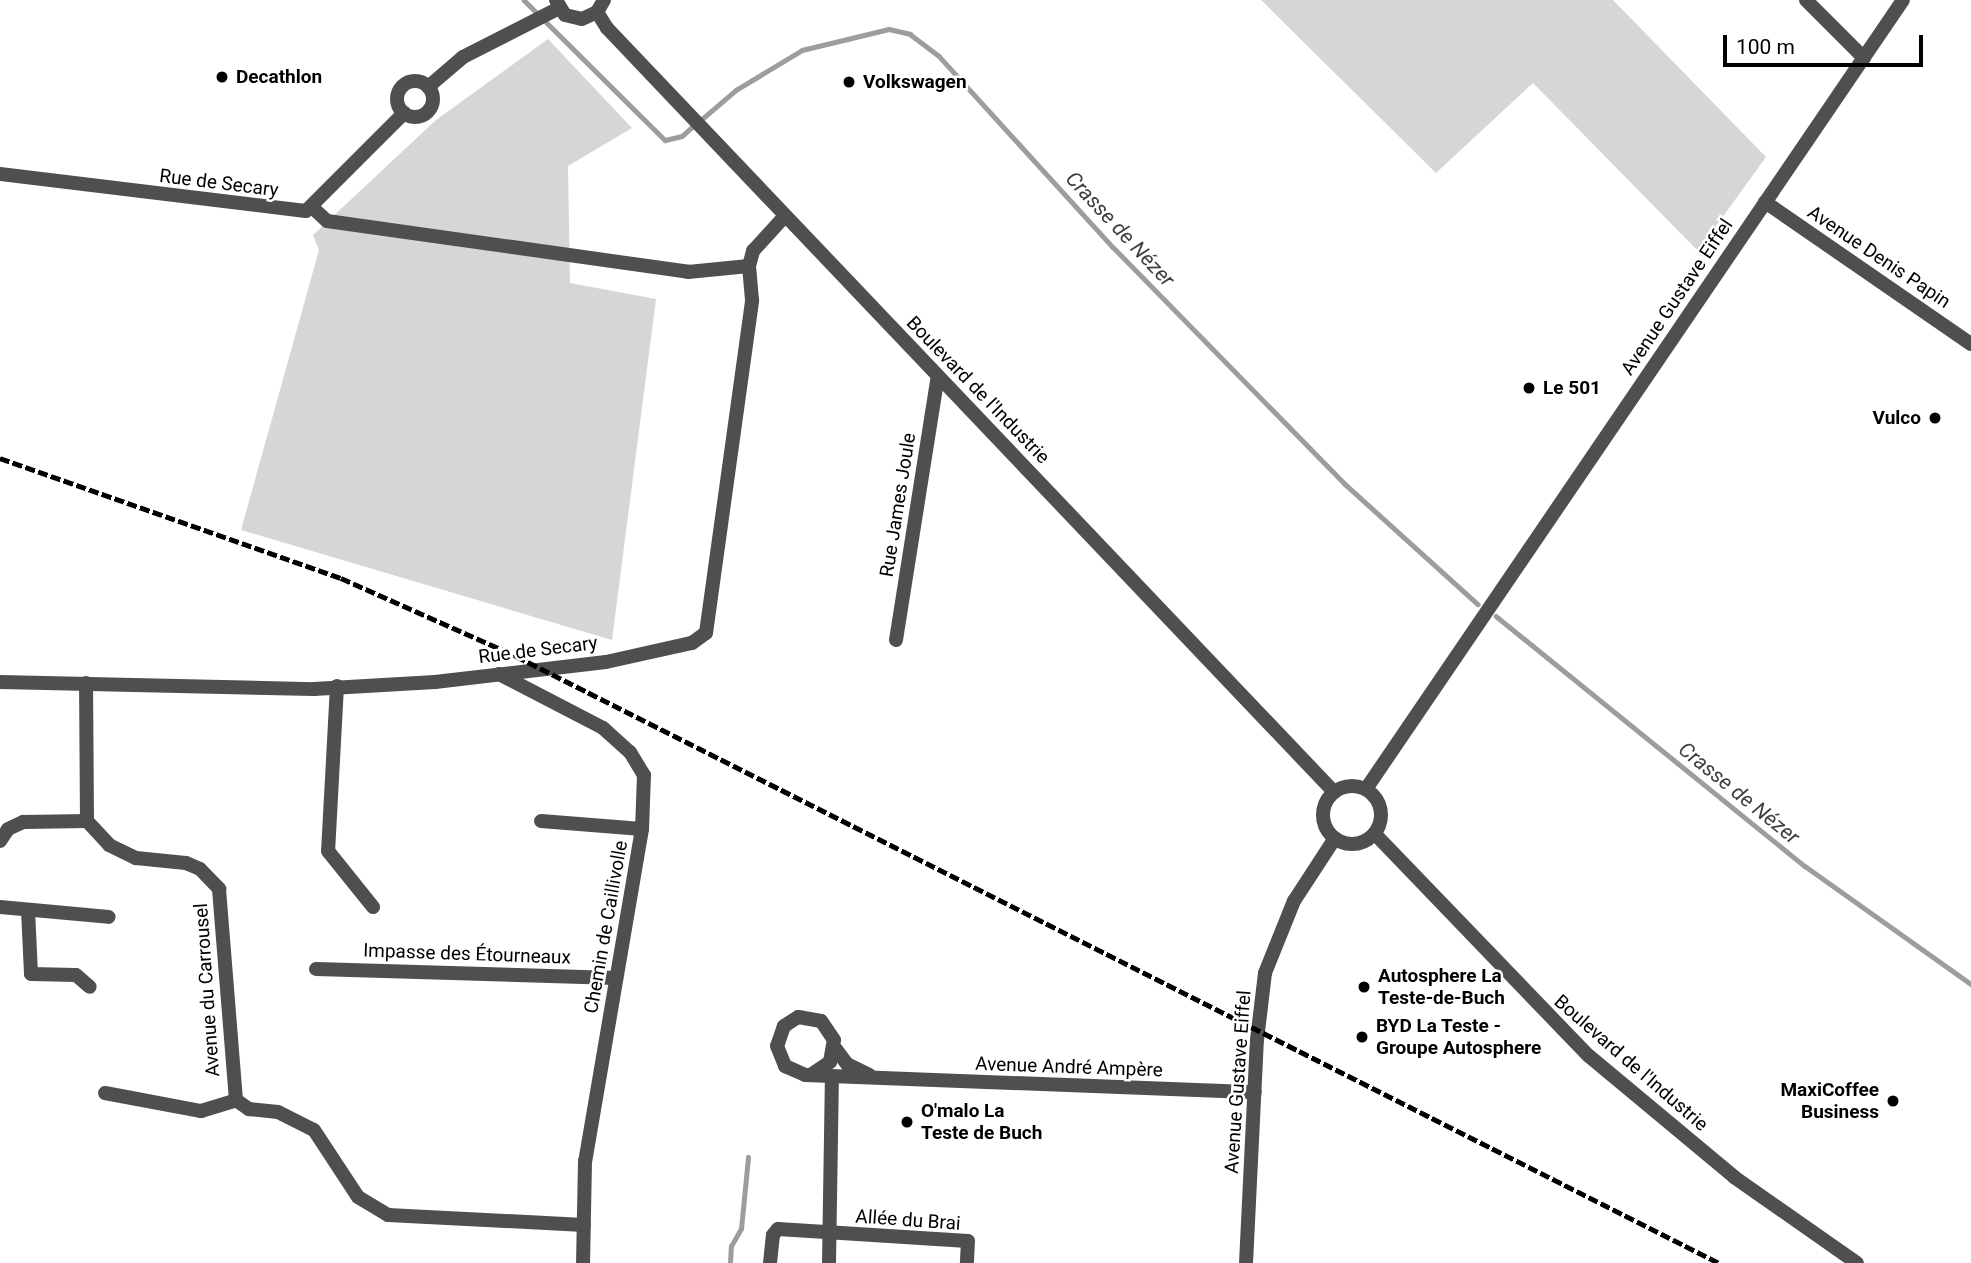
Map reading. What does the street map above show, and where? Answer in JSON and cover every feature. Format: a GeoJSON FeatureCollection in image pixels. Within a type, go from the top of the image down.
{"type":"FeatureCollection","features":[{"type":"Feature","properties":{"kind":"street"},"geometry":{"type":"LineString","coordinates":[[1806,0],[1864,58]]}},
{"type":"Feature","properties":{"kind":"street","name":"Avenue Gustave Eiffel"},"geometry":{"type":"LineString","coordinates":[[1366,789],[1903,0]]}},
{"type":"Feature","properties":{"kind":"street"},"geometry":{"type":"LineString","coordinates":[[428,86],[463,57],[557,4],[582,19],[601,6]]}},
{"type":"Feature","properties":{"kind":"street","name":"Boulevard de l'Industrie"},"geometry":{"type":"LineString","coordinates":[[601,6],[607,28],[1334,792]]}},
{"type":"Feature","properties":{"kind":"street"},"geometry":{"type":"LineString","coordinates":[[414,81],[428,86],[433,103],[426,113],[415,117],[404,113],[398,104],[401,89],[414,81]]}},
{"type":"Feature","properties":{"kind":"street"},"geometry":{"type":"LineString","coordinates":[[404,113],[313,208],[327,221],[688,272],[749,266],[753,251],[785,216]]}},
{"type":"Feature","properties":{"kind":"street","name":"Rue de Secary"},"geometry":{"type":"LineString","coordinates":[[0,174],[286,211],[313,208]]}},
{"type":"Feature","properties":{"kind":"street","name":"Avenue Denis Papin"},"geometry":{"type":"LineString","coordinates":[[1765,202],[1971,344]]}},
{"type":"Feature","properties":{"kind":"street","name":"Rue de Secary"},"geometry":{"type":"LineString","coordinates":[[0,682],[337,686],[499,674],[606,662],[692,643],[706,634],[752,300],[749,266]]}},
{"type":"Feature","properties":{"kind":"street","name":"Rue James Joule"},"geometry":{"type":"LineString","coordinates":[[896,640],[938,376]]}},
{"type":"Feature","properties":{"kind":"street","name":"Chemin de Caillivolle"},"geometry":{"type":"LineString","coordinates":[[499,674],[603,728],[630,752],[644,775],[642,829],[585,1161],[583,1263]]}},
{"type":"Feature","properties":{"kind":"street"},"geometry":{"type":"LineString","coordinates":[[0,841],[8,829],[23,822],[87,821],[86,682]]}},
{"type":"Feature","properties":{"kind":"street"},"geometry":{"type":"LineString","coordinates":[[337,686],[328,851],[373,906]]}},
{"type":"Feature","properties":{"kind":"street"},"geometry":{"type":"LineString","coordinates":[[1346,786],[1366,789],[1381,808],[1374,834],[1356,843],[1335,838],[1324,821],[1324,809],[1334,792],[1346,786]]}},
{"type":"Feature","properties":{"kind":"street","name":"Avenue du Carrousel"},"geometry":{"type":"LineString","coordinates":[[87,821],[109,845],[136,858],[186,863],[200,869],[219,889],[236,1100],[249,1109],[278,1112],[314,1130],[358,1197],[388,1215],[584,1225]]}},
{"type":"Feature","properties":{"kind":"street"},"geometry":{"type":"LineString","coordinates":[[541,821],[642,829]]}},
{"type":"Feature","properties":{"kind":"street","name":"Boulevard de l'Industrie"},"geometry":{"type":"LineString","coordinates":[[1374,834],[1590,1056],[1734,1177],[1857,1263]]}},
{"type":"Feature","properties":{"kind":"street","name":"Avenue Gustave Eiffel"},"geometry":{"type":"LineString","coordinates":[[1246,1263],[1255,1092],[1265,973],[1294,901],[1335,838]]}},
{"type":"Feature","properties":{"kind":"street"},"geometry":{"type":"LineString","coordinates":[[0,908],[109,917]]}},
{"type":"Feature","properties":{"kind":"street"},"geometry":{"type":"LineString","coordinates":[[28,910],[31,974],[76,975],[90,986]]}},
{"type":"Feature","properties":{"kind":"street","name":"Impasse des Étourneaux"},"geometry":{"type":"LineString","coordinates":[[316,969],[616,978]]}},
{"type":"Feature","properties":{"kind":"street","name":"Avenue André Ampère"},"geometry":{"type":"LineString","coordinates":[[881,1079],[847,1064],[835,1048],[832,1032],[814,1017],[798,1017],[785,1026],[777,1046],[780,1060],[797,1073],[832,1077],[881,1079],[1255,1092]]}},
{"type":"Feature","properties":{"kind":"street"},"geometry":{"type":"LineString","coordinates":[[812,1074],[825,1068],[835,1048]]}},
{"type":"Feature","properties":{"kind":"street"},"geometry":{"type":"LineString","coordinates":[[829,1263],[827,1234],[832,1077]]}},
{"type":"Feature","properties":{"kind":"street"},"geometry":{"type":"LineString","coordinates":[[105,1093],[201,1111],[236,1100]]}},
{"type":"Feature","properties":{"kind":"street"},"geometry":{"type":"LineString","coordinates":[[770,1263],[773,1235],[778,1229],[827,1234]]}},
{"type":"Feature","properties":{"kind":"street","name":"Allée du Brai"},"geometry":{"type":"LineString","coordinates":[[827,1234],[968,1241],[967,1263]]}},
{"type":"Feature","properties":{"kind":"shaded area"},"geometry":{"type":"Polygon","coordinates":[[[1261,0],[1613,0],[1766,157],[1698,251],[1533,83],[1436,173],[1261,0]]]}},
{"type":"Feature","properties":{"kind":"shaded area"},"geometry":{"type":"Polygon","coordinates":[[[548,39],[632,128],[568,166],[570,283],[656,299],[612,640],[241,530],[319,250],[313,235],[436,120],[548,39]]]}},
{"type":"Feature","properties":{"kind":"waterway","name":"Crasse de Nézer"},"geometry":{"type":"LineString","coordinates":[[524,0],[665,140],[682,136],[692,127]]}},
{"type":"Feature","properties":{"kind":"waterway","name":"Crasse de Nézer"},"geometry":{"type":"LineString","coordinates":[[702,119],[736,90],[802,50],[889,29],[910,34],[939,56],[1113,247],[1345,484],[1478,604]]}},
{"type":"Feature","properties":{"kind":"waterway","name":"Crasse de Nézer"},"geometry":{"type":"LineString","coordinates":[[1496,616],[1805,866],[1971,984]]}},
{"type":"Feature","properties":{"kind":"waterway"},"geometry":{"type":"LineString","coordinates":[[730,1263],[731,1246],[741,1229],[748,1157]]}},
{"type":"Feature","properties":{"kind":"railway"},"geometry":{"type":"LineString","coordinates":[[0,458],[341,578],[516,656],[1719,1263]]}},
{"type":"Feature","properties":{"kind":"place","name":"Decathlon"},"geometry":{"type":"Point","coordinates":[222,77]}},
{"type":"Feature","properties":{"kind":"place","name":"Volkswagen"},"geometry":{"type":"Point","coordinates":[849,82]}},
{"type":"Feature","properties":{"kind":"place","name":"Le 501"},"geometry":{"type":"Point","coordinates":[1529,388]}},
{"type":"Feature","properties":{"kind":"place","name":"Vulco"},"geometry":{"type":"Point","coordinates":[1935,418]}},
{"type":"Feature","properties":{"kind":"place","name":"Autosphere La Teste-de-Buch"},"geometry":{"type":"Point","coordinates":[1364,987]}},
{"type":"Feature","properties":{"kind":"place","name":"BYD La Teste - Groupe Autosphere"},"geometry":{"type":"Point","coordinates":[1362,1037]}},
{"type":"Feature","properties":{"kind":"place","name":"MaxiCoffee Business"},"geometry":{"type":"Point","coordinates":[1893,1101]}},
{"type":"Feature","properties":{"kind":"place","name":"O'malo La Teste de Buch"},"geometry":{"type":"Point","coordinates":[907,1122]}}]}
